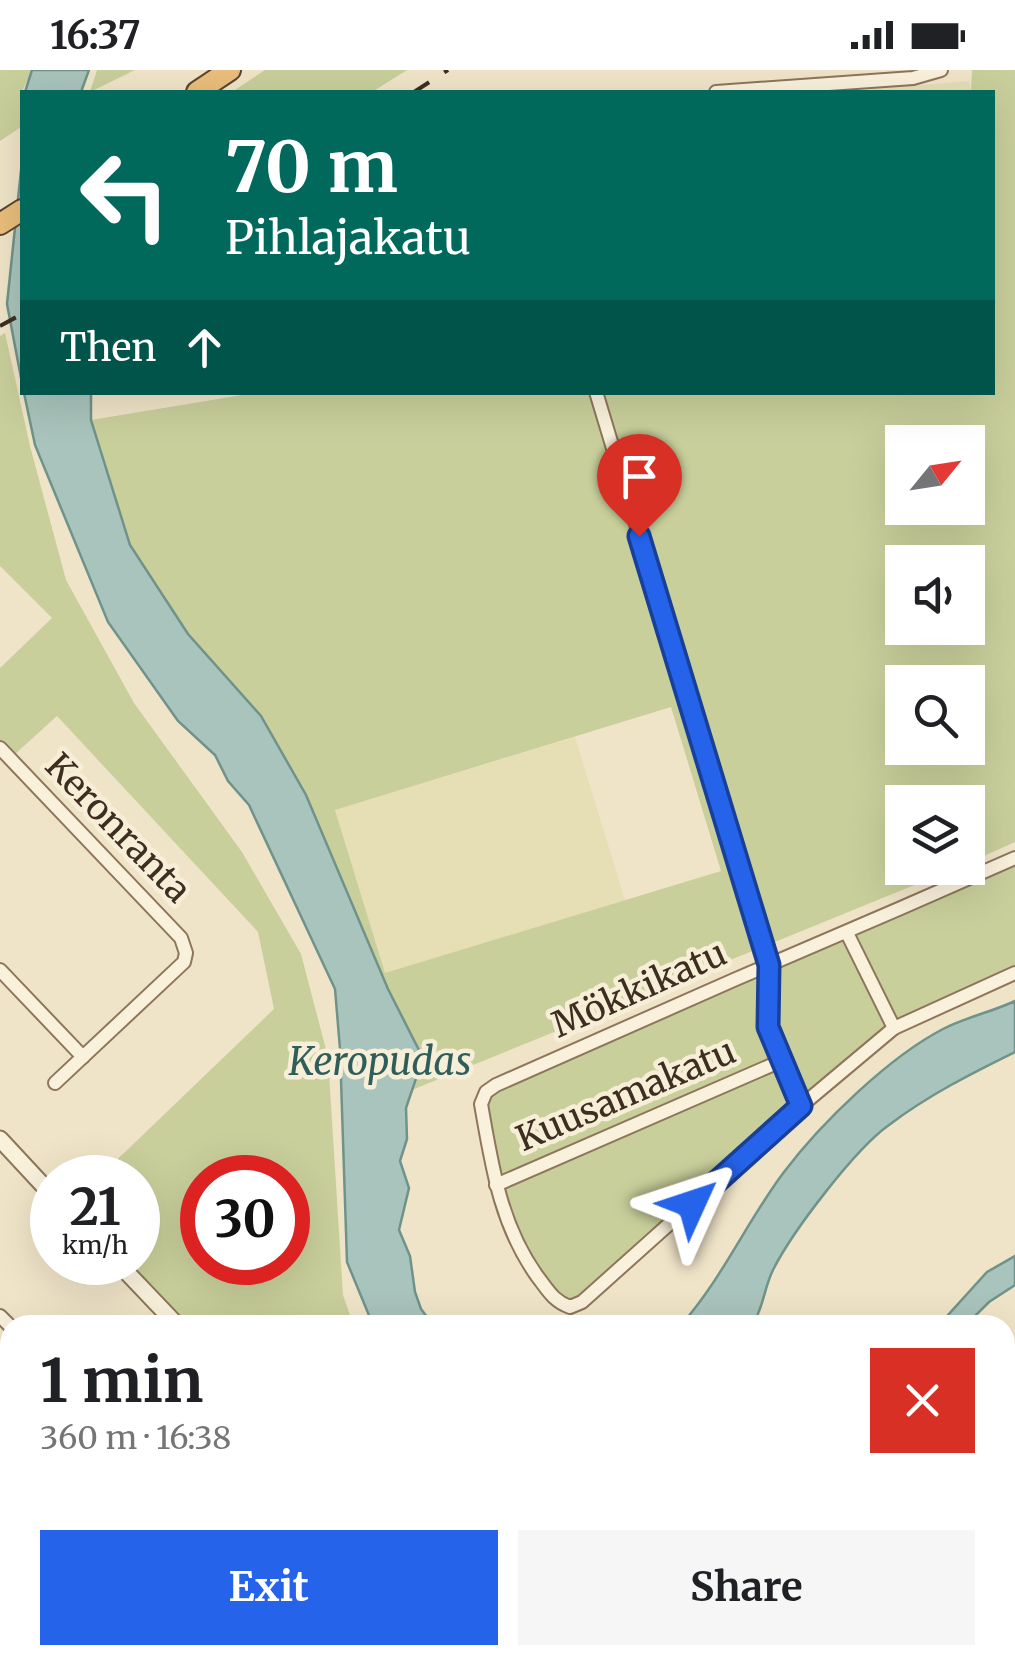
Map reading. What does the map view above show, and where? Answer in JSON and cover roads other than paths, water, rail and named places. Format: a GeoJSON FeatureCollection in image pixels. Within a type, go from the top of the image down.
{"type":"FeatureCollection","features":[{"type":"Feature","properties":{"kind":"highway"},"geometry":{"type":"LineString","coordinates":[[200,90],[230,70]]}},
{"type":"Feature","properties":{"kind":"street"},"geometry":{"type":"LineString","coordinates":[[744,90],[913,78],[941,70]]}},
{"type":"Feature","properties":{"kind":"street"},"geometry":{"type":"LineString","coordinates":[[597,395],[769,965],[768,1027],[801,1106]]}},
{"type":"Feature","properties":{"kind":"street","name":"Keronranta"},"geometry":{"type":"LineString","coordinates":[[0,748],[181,938],[186,952],[184,962],[83,1057]]}},
{"type":"Feature","properties":{"kind":"street","name":"Mökkikatu"},"geometry":{"type":"LineString","coordinates":[[496,1185],[481,1104],[486,1092],[496,1084],[1015,858]]}},
{"type":"Feature","properties":{"kind":"street"},"geometry":{"type":"LineString","coordinates":[[847,933],[894,1028]]}},
{"type":"Feature","properties":{"kind":"street"},"geometry":{"type":"LineString","coordinates":[[0,970],[83,1057],[55,1083]]}},
{"type":"Feature","properties":{"kind":"street"},"geometry":{"type":"LineString","coordinates":[[496,1185],[518,1249],[556,1302],[570,1307],[582,1302],[894,1028],[1015,973]]}},
{"type":"Feature","properties":{"kind":"street","name":"Kuusamakatu"},"geometry":{"type":"LineString","coordinates":[[496,1185],[781,1061]]}},
{"type":"Feature","properties":{"kind":"street"},"geometry":{"type":"LineString","coordinates":[[0,1139],[30,1171]]}},
{"type":"Feature","properties":{"kind":"street"},"geometry":{"type":"LineString","coordinates":[[139,1285],[167,1315]]}},
{"type":"Feature","properties":{"kind":"water"},"geometry":{"type":"Polygon","coordinates":[[[32,70],[89,70],[82,90],[26,90],[32,70]]]}},
{"type":"Feature","properties":{"kind":"water"},"geometry":{"type":"Polygon","coordinates":[[[20,180],[20,372],[7,304],[20,180]]]}},
{"type":"Feature","properties":{"kind":"water","name":"Keropudas"},"geometry":{"type":"Polygon","coordinates":[[[24,395],[91,395],[91,420],[130,545],[188,634],[261,716],[306,795],[388,989],[423,1058],[406,1108],[407,1139],[400,1161],[409,1188],[399,1230],[410,1256],[415,1292],[426,1315],[369,1315],[347,1262],[335,989],[249,805],[228,781],[215,755],[178,721],[108,622],[35,445],[24,395]]]}},
{"type":"Feature","properties":{"kind":"water"},"geometry":{"type":"Polygon","coordinates":[[[1015,1001],[1015,1052],[919,1104],[859,1152],[783,1252],[757,1315],[689,1315],[784,1172],[817,1133],[901,1056],[952,1025],[1015,1001]]]}},
{"type":"Feature","properties":{"kind":"water"},"geometry":{"type":"Polygon","coordinates":[[[1015,1256],[1015,1285],[976,1315],[948,1315],[987,1272],[1015,1256]]]}},
{"type":"Feature","properties":{"kind":"railway"},"geometry":{"type":"LineString","coordinates":[[417,90],[448,70]]}},
{"type":"Feature","properties":{"kind":"railway"},"geometry":{"type":"LineString","coordinates":[[0,326],[20,315]]}}]}
